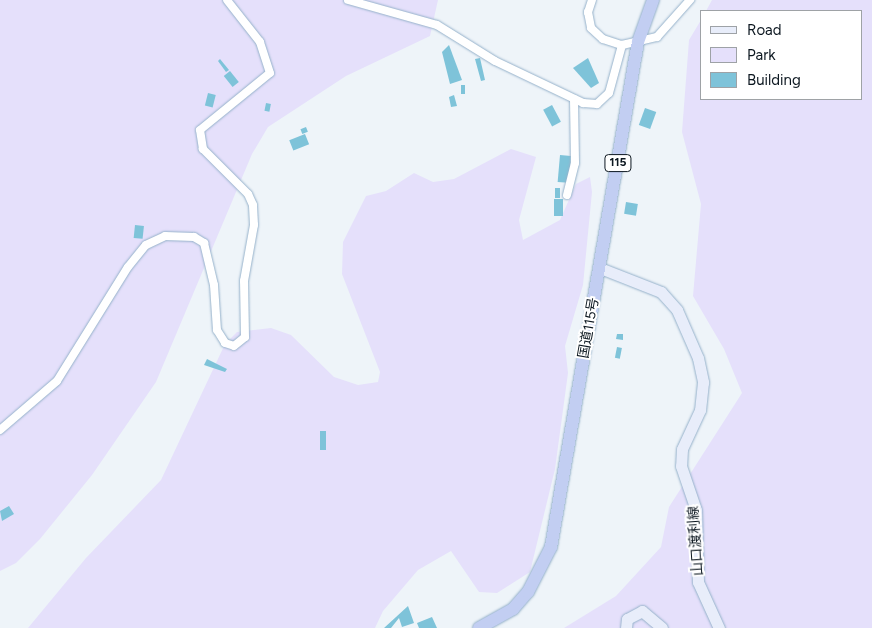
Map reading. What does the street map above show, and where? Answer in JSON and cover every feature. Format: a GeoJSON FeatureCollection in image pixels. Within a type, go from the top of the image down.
{"type":"FeatureCollection","features":[{"type":"Feature","properties":{"kind":"highway","name":"国道115号"},"geometry":{"type":"LineString","coordinates":[[479,628],[513,609],[528,592],[551,547],[638,42],[653,0]]}},
{"type":"Feature","properties":{"kind":"main road","name":"山口渡利線"},"geometry":{"type":"LineString","coordinates":[[600,268],[661,292],[677,310],[698,358],[703,382],[700,410],[682,449],[680,466],[696,510],[698,582],[719,628]]}},
{"type":"Feature","properties":{"kind":"main road"},"geometry":{"type":"LineString","coordinates":[[626,628],[627,619],[642,611],[662,628]]}},
{"type":"Feature","properties":{"kind":"street"},"geometry":{"type":"LineString","coordinates":[[0,430],[57,381],[128,267],[146,245],[164,236],[194,237],[204,243],[214,285],[217,330],[225,343],[234,346],[245,337],[244,281],[252,242],[253,205],[248,194],[203,149],[200,130],[270,73],[260,42],[227,0]]}},
{"type":"Feature","properties":{"kind":"street"},"geometry":{"type":"LineString","coordinates":[[348,0],[437,25],[495,61],[574,99],[593,104],[604,100],[622,45]]}},
{"type":"Feature","properties":{"kind":"street"},"geometry":{"type":"LineString","coordinates":[[592,0],[588,12],[591,28],[603,39],[622,45],[656,37],[690,0]]}},
{"type":"Feature","properties":{"kind":"street"},"geometry":{"type":"LineString","coordinates":[[567,195],[575,163],[574,99]]}},
{"type":"Feature","properties":{"kind":"green space"},"geometry":{"type":"Polygon","coordinates":[[[0,0],[438,0],[430,36],[346,76],[268,127],[252,154],[156,382],[92,475],[40,539],[16,563],[0,571],[0,0]]]}},
{"type":"Feature","properties":{"kind":"green space"},"geometry":{"type":"Polygon","coordinates":[[[712,0],[872,0],[872,628],[564,628],[616,596],[661,547],[669,507],[742,393],[724,349],[693,296],[701,204],[682,132],[689,40],[700,22],[700,100],[862,100],[862,10],[707,10],[712,0]]]}},
{"type":"Feature","properties":{"kind":"green space"},"geometry":{"type":"Polygon","coordinates":[[[511,149],[536,157],[519,220],[523,240],[560,220],[576,184],[590,177],[592,192],[583,285],[565,346],[568,373],[555,469],[530,572],[497,593],[479,592],[451,551],[418,570],[383,611],[375,628],[28,628],[86,558],[161,480],[225,344],[237,332],[271,328],[291,335],[334,377],[358,385],[378,382],[380,372],[342,274],[343,242],[366,196],[386,191],[414,173],[433,182],[454,179],[511,149]]]}},
{"type":"Feature","properties":{"kind":"building"},"geometry":{"type":"Polygon","coordinates":[[[449,45],[462,80],[450,84],[442,52],[449,45]]]}},
{"type":"Feature","properties":{"kind":"building"},"geometry":{"type":"Polygon","coordinates":[[[480,58],[485,80],[481,81],[475,59],[480,58]]]}},
{"type":"Feature","properties":{"kind":"building"},"geometry":{"type":"Polygon","coordinates":[[[588,58],[599,83],[591,88],[573,68],[588,58]]]}},
{"type":"Feature","properties":{"kind":"building"},"geometry":{"type":"Polygon","coordinates":[[[220,59],[229,70],[226,72],[218,61],[220,59]]]}},
{"type":"Feature","properties":{"kind":"building"},"geometry":{"type":"Polygon","coordinates":[[[230,71],[239,82],[233,87],[224,76],[230,71]]]}},
{"type":"Feature","properties":{"kind":"building"},"geometry":{"type":"Polygon","coordinates":[[[461,85],[465,85],[465,94],[461,94],[461,85]]]}},
{"type":"Feature","properties":{"kind":"building"},"geometry":{"type":"Polygon","coordinates":[[[208,93],[216,95],[213,108],[205,106],[208,93]]]}},
{"type":"Feature","properties":{"kind":"building"},"geometry":{"type":"Polygon","coordinates":[[[454,95],[457,106],[451,107],[449,97],[454,95]]]}},
{"type":"Feature","properties":{"kind":"building"},"geometry":{"type":"Polygon","coordinates":[[[266,103],[271,104],[269,112],[264,111],[266,103]]]}},
{"type":"Feature","properties":{"kind":"building"},"geometry":{"type":"Polygon","coordinates":[[[552,105],[561,122],[552,126],[543,110],[552,105]]]}},
{"type":"Feature","properties":{"kind":"building"},"geometry":{"type":"Polygon","coordinates":[[[645,108],[656,112],[650,129],[639,125],[645,108]]]}},
{"type":"Feature","properties":{"kind":"building"},"geometry":{"type":"Polygon","coordinates":[[[306,127],[308,132],[302,134],[300,129],[306,127]]]}},
{"type":"Feature","properties":{"kind":"building"},"geometry":{"type":"Polygon","coordinates":[[[305,134],[309,144],[293,151],[289,140],[305,134]]]}},
{"type":"Feature","properties":{"kind":"building"},"geometry":{"type":"Polygon","coordinates":[[[560,155],[571,156],[569,183],[558,182],[560,155]]]}},
{"type":"Feature","properties":{"kind":"building"},"geometry":{"type":"Polygon","coordinates":[[[555,188],[560,188],[560,198],[555,198],[555,188]]]}},
{"type":"Feature","properties":{"kind":"building"},"geometry":{"type":"Polygon","coordinates":[[[554,199],[563,199],[563,216],[554,216],[554,199]]]}},
{"type":"Feature","properties":{"kind":"building"},"geometry":{"type":"Polygon","coordinates":[[[626,202],[638,204],[636,216],[624,214],[626,202]]]}},
{"type":"Feature","properties":{"kind":"building"},"geometry":{"type":"Polygon","coordinates":[[[135,225],[144,226],[143,239],[134,238],[135,225]]]}},
{"type":"Feature","properties":{"kind":"building"},"geometry":{"type":"Polygon","coordinates":[[[617,334],[623,334],[623,340],[616,339],[617,334]]]}},
{"type":"Feature","properties":{"kind":"building"},"geometry":{"type":"Polygon","coordinates":[[[617,347],[622,348],[620,359],[615,358],[617,347]]]}},
{"type":"Feature","properties":{"kind":"building"},"geometry":{"type":"Polygon","coordinates":[[[207,359],[227,369],[225,372],[204,365],[207,359]]]}},
{"type":"Feature","properties":{"kind":"building"},"geometry":{"type":"Polygon","coordinates":[[[320,431],[326,431],[326,450],[320,450],[320,431]]]}},
{"type":"Feature","properties":{"kind":"building"},"geometry":{"type":"Polygon","coordinates":[[[9,506],[14,514],[2,521],[0,511],[9,506]]]}},
{"type":"Feature","properties":{"kind":"building"},"geometry":{"type":"Polygon","coordinates":[[[408,606],[414,623],[402,627],[399,618],[391,628],[384,628],[408,606]]]}},
{"type":"Feature","properties":{"kind":"building"},"geometry":{"type":"Polygon","coordinates":[[[432,617],[437,628],[419,628],[417,623],[432,617]]]}}]}
